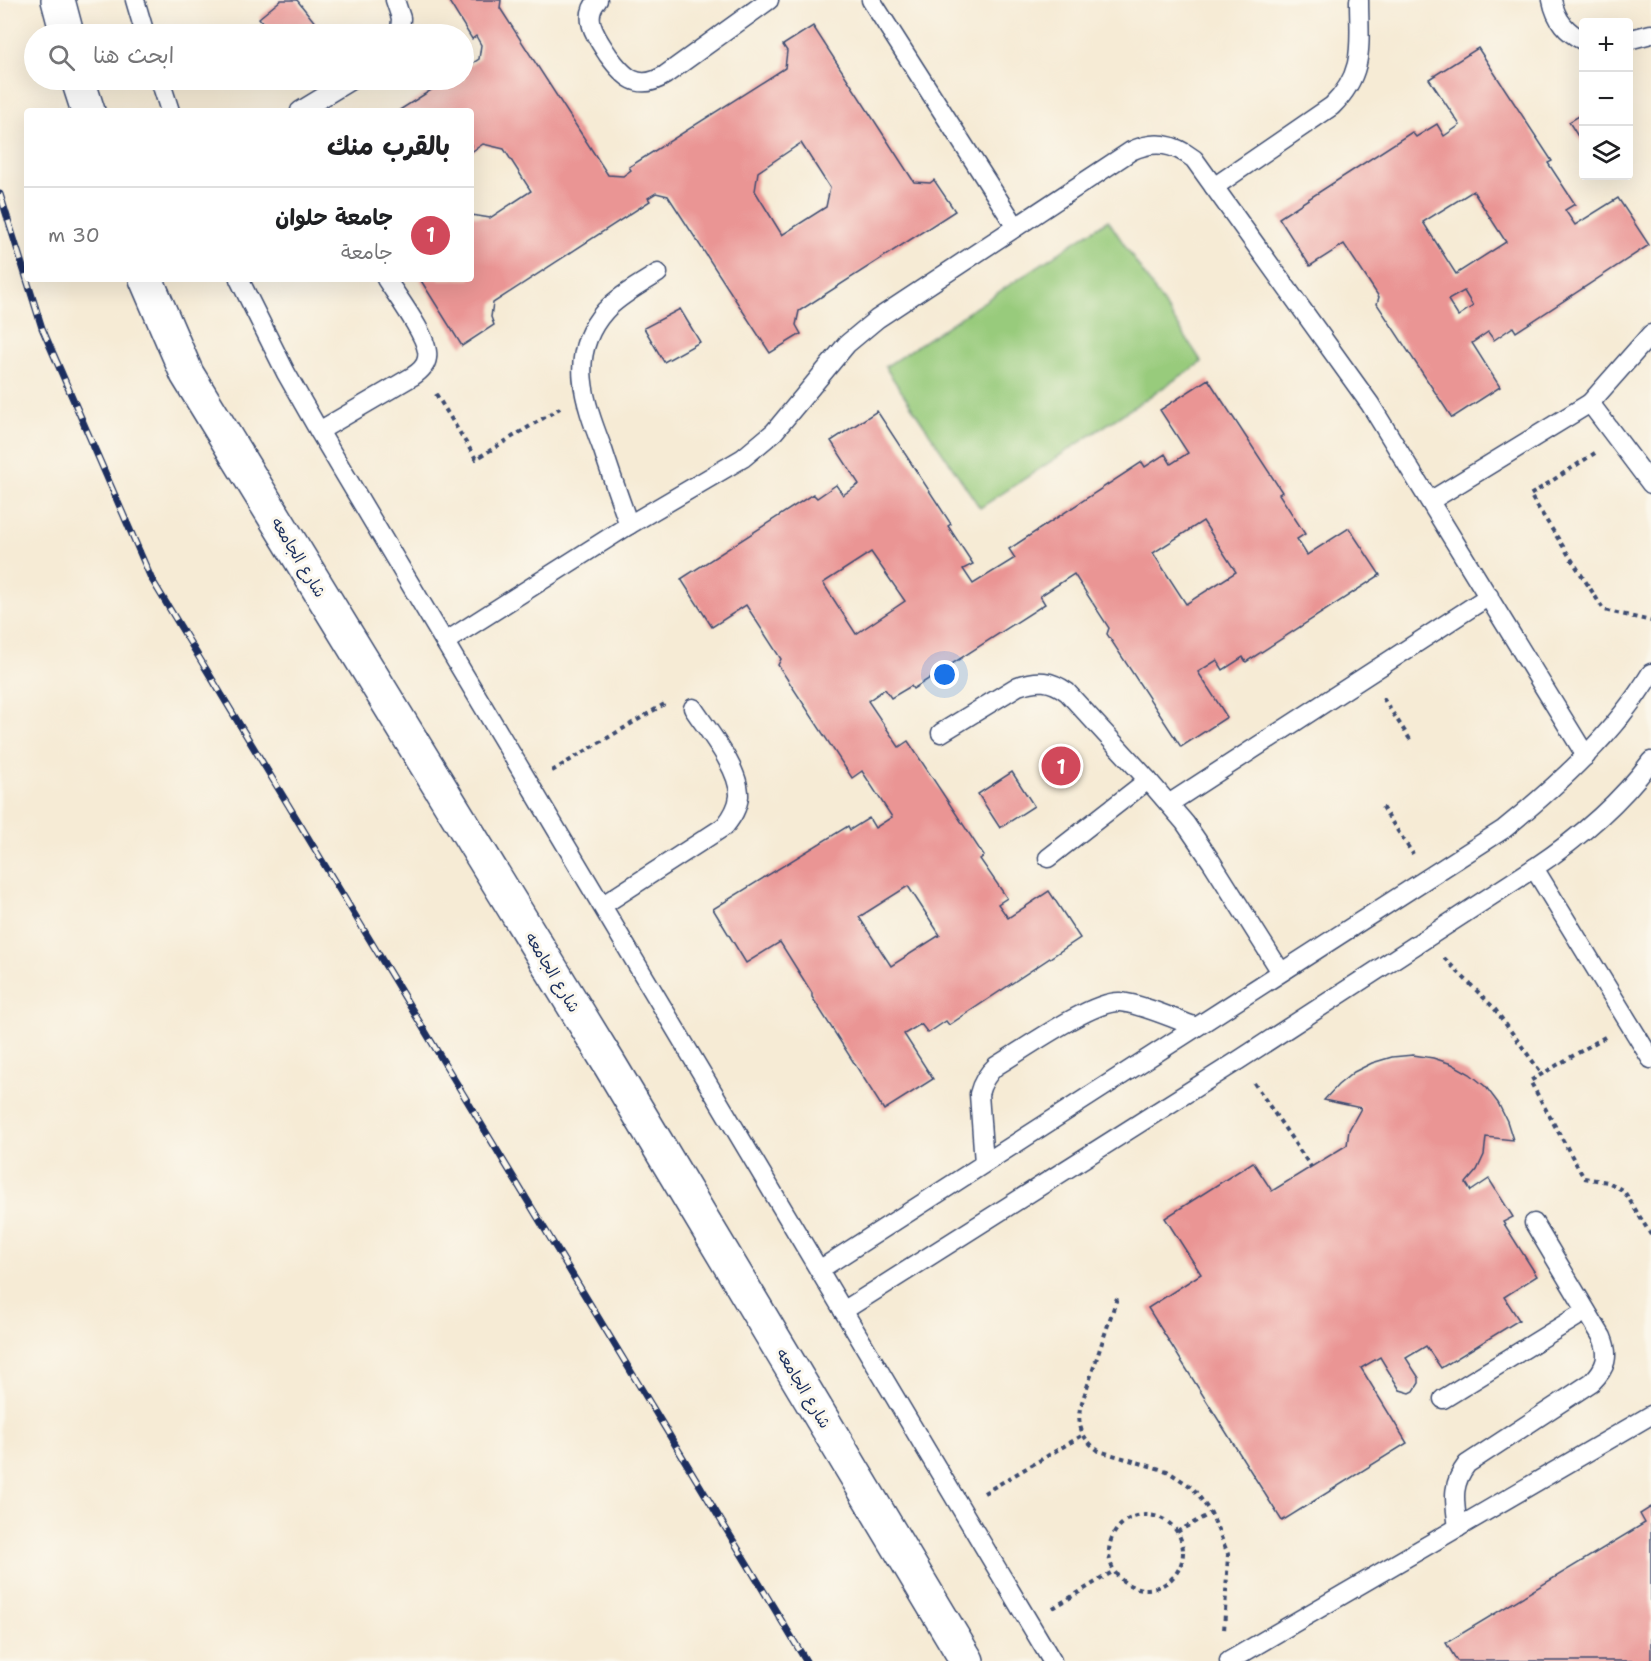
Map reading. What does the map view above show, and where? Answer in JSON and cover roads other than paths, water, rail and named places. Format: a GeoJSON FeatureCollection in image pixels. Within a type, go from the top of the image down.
{"type":"FeatureCollection","features":[{"type":"Feature","properties":{"kind":"street"},"geometry":{"type":"LineString","coordinates":[[58,0],[64,24]]}},
{"type":"Feature","properties":{"kind":"street"},"geometry":{"type":"LineString","coordinates":[[81,90],[87,108]]}},
{"type":"Feature","properties":{"kind":"street","name":"شارع الجامعه"},"geometry":{"type":"LineString","coordinates":[[147,282],[187,374],[610,1065],[967,1661]]}},
{"type":"Feature","properties":{"kind":"lane"},"geometry":{"type":"LineString","coordinates":[[135,0],[142,24]]}},
{"type":"Feature","properties":{"kind":"lane"},"geometry":{"type":"LineString","coordinates":[[395,0],[401,24]]}},
{"type":"Feature","properties":{"kind":"lane"},"geometry":{"type":"LineString","coordinates":[[598,0],[590,18],[594,33],[619,71],[637,82],[647,82],[665,75],[769,0]]}},
{"type":"Feature","properties":{"kind":"lane"},"geometry":{"type":"LineString","coordinates":[[871,0],[1016,227]]}},
{"type":"Feature","properties":{"kind":"lane"},"geometry":{"type":"LineString","coordinates":[[1215,187],[1332,106],[1343,94],[1352,81],[1357,65],[1359,0]]}},
{"type":"Feature","properties":{"kind":"lane"},"geometry":{"type":"LineString","coordinates":[[1552,0],[1561,23],[1579,38]]}},
{"type":"Feature","properties":{"kind":"lane"},"geometry":{"type":"LineString","coordinates":[[1633,39],[1651,34]]}},
{"type":"Feature","properties":{"kind":"lane"},"geometry":{"type":"LineString","coordinates":[[163,90],[169,108]]}},
{"type":"Feature","properties":{"kind":"lane"},"geometry":{"type":"LineString","coordinates":[[305,108],[335,90]]}},
{"type":"Feature","properties":{"kind":"lane"},"geometry":{"type":"LineString","coordinates":[[445,642],[629,525],[743,458],[781,424],[847,344],[876,319],[1131,151],[1157,143],[1170,145],[1194,159],[1370,404],[1586,756]]}},
{"type":"Feature","properties":{"kind":"lane"},"geometry":{"type":"LineString","coordinates":[[629,525],[583,394],[581,371],[584,349],[593,329],[605,312],[620,297],[658,273]]}},
{"type":"Feature","properties":{"kind":"lane"},"geometry":{"type":"LineString","coordinates":[[240,282],[286,373],[320,431],[1052,1661]]}},
{"type":"Feature","properties":{"kind":"lane"},"geometry":{"type":"LineString","coordinates":[[320,431],[421,370],[428,358],[427,346],[388,282]]}},
{"type":"Feature","properties":{"kind":"lane"},"geometry":{"type":"LineString","coordinates":[[1430,501],[1590,403],[1651,334]]}},
{"type":"Feature","properties":{"kind":"lane"},"geometry":{"type":"LineString","coordinates":[[1590,403],[1651,484]]}},
{"type":"Feature","properties":{"kind":"lane"},"geometry":{"type":"LineString","coordinates":[[1170,804],[1489,596]]}},
{"type":"Feature","properties":{"kind":"lane"},"geometry":{"type":"LineString","coordinates":[[819,1270],[1504,829],[1586,756],[1629,704],[1651,672]]}},
{"type":"Feature","properties":{"kind":"lane"},"geometry":{"type":"LineString","coordinates":[[941,733],[1018,686],[1031,681],[1056,684],[1067,692],[1170,804],[1211,861],[1281,972]]}},
{"type":"Feature","properties":{"kind":"lane"},"geometry":{"type":"LineString","coordinates":[[603,905],[725,826],[735,813],[739,798],[737,781],[693,708]]}},
{"type":"Feature","properties":{"kind":"lane"},"geometry":{"type":"LineString","coordinates":[[843,1311],[1426,940],[1567,846],[1597,821],[1651,760]]}},
{"type":"Feature","properties":{"kind":"lane"},"geometry":{"type":"LineString","coordinates":[[1048,858],[1148,780]]}},
{"type":"Feature","properties":{"kind":"lane"},"geometry":{"type":"LineString","coordinates":[[1534,868],[1651,1059]]}},
{"type":"Feature","properties":{"kind":"lane"},"geometry":{"type":"LineString","coordinates":[[984,1163],[979,1094],[988,1073],[996,1066],[1088,1011],[1110,1002],[1134,1005],[1196,1027]]}},
{"type":"Feature","properties":{"kind":"lane"},"geometry":{"type":"LineString","coordinates":[[1458,1528],[1454,1496],[1455,1484],[1467,1464],[1592,1382],[1604,1367],[1607,1358],[1606,1347],[1534,1223]]}},
{"type":"Feature","properties":{"kind":"lane"},"geometry":{"type":"LineString","coordinates":[[1443,1400],[1586,1311]]}},
{"type":"Feature","properties":{"kind":"lane"},"geometry":{"type":"LineString","coordinates":[[1230,1661],[1651,1415]]}},
{"type":"Feature","properties":{"kind":"railway"},"geometry":{"type":"LineString","coordinates":[[0,194],[24,271]]}},
{"type":"Feature","properties":{"kind":"railway"},"geometry":{"type":"LineString","coordinates":[[28,282],[42,328],[151,578],[806,1661]]}},
{"type":"Feature","properties":{"kind":"place","name":"جامعة حلوان"},"geometry":{"type":"Point","coordinates":[1061,766]}}]}
